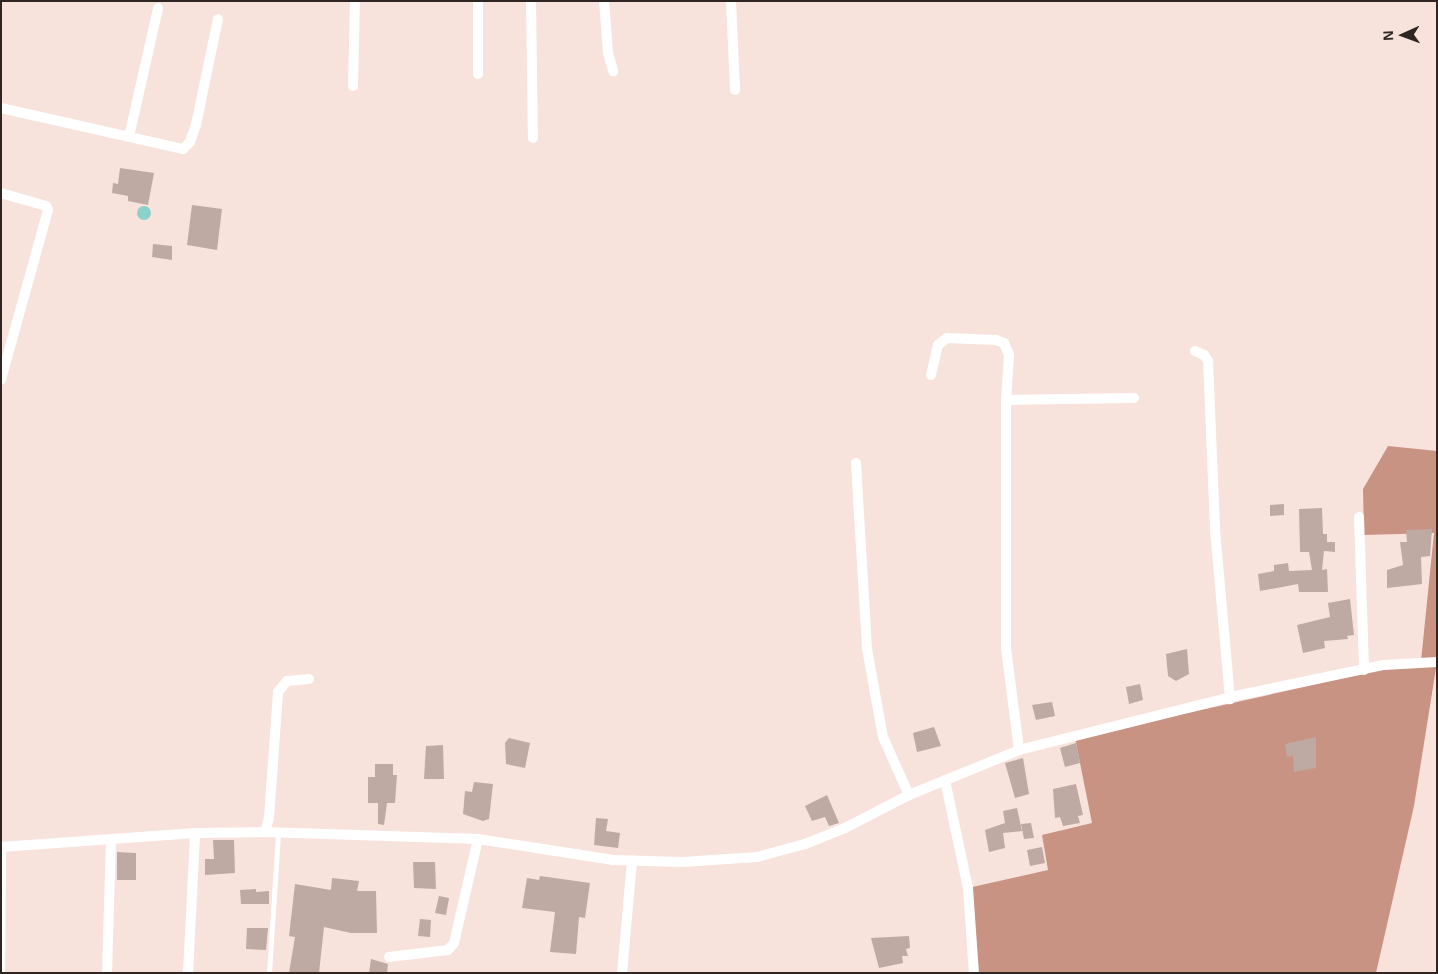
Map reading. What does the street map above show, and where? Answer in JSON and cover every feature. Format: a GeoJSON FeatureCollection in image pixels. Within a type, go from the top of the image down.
{"type":"FeatureCollection","features":[{"type":"Feature","properties":{"kind":"street"},"geometry":{"type":"LineString","coordinates":[[353,86],[355,1]]}},
{"type":"Feature","properties":{"kind":"street"},"geometry":{"type":"LineString","coordinates":[[478,1],[478,74]]}},
{"type":"Feature","properties":{"kind":"street"},"geometry":{"type":"LineString","coordinates":[[531,1],[533,138]]}},
{"type":"Feature","properties":{"kind":"street"},"geometry":{"type":"LineString","coordinates":[[604,1],[608,53],[614,71]]}},
{"type":"Feature","properties":{"kind":"street"},"geometry":{"type":"LineString","coordinates":[[731,1],[735,90]]}},
{"type":"Feature","properties":{"kind":"street"},"geometry":{"type":"LineString","coordinates":[[129,137],[158,8]]}},
{"type":"Feature","properties":{"kind":"street"},"geometry":{"type":"LineString","coordinates":[[1,108],[177,149],[187,146],[196,125],[218,19]]}},
{"type":"Feature","properties":{"kind":"street"},"geometry":{"type":"LineString","coordinates":[[1,193],[46,206],[48,210],[1,380]]}},
{"type":"Feature","properties":{"kind":"street"},"geometry":{"type":"LineString","coordinates":[[931,375],[938,345],[947,338],[1004,343],[1009,355],[1006,400],[1006,648],[1019,750]]}},
{"type":"Feature","properties":{"kind":"street"},"geometry":{"type":"LineString","coordinates":[[1195,351],[1204,355],[1208,361],[1215,530],[1230,698]]}},
{"type":"Feature","properties":{"kind":"street"},"geometry":{"type":"LineString","coordinates":[[1006,400],[1134,398]]}},
{"type":"Feature","properties":{"kind":"street"},"geometry":{"type":"LineString","coordinates":[[856,463],[867,649],[883,737],[909,795]]}},
{"type":"Feature","properties":{"kind":"street"},"geometry":{"type":"LineString","coordinates":[[1359,517],[1364,670]]}},
{"type":"Feature","properties":{"kind":"street"},"geometry":{"type":"LineString","coordinates":[[2,847],[195,833],[265,832],[278,834],[478,838],[632,860],[727,861],[756,857],[813,841],[909,795],[1019,750],[1230,698],[1364,670],[1421,661],[1437,662]]}},
{"type":"Feature","properties":{"kind":"street"},"geometry":{"type":"LineString","coordinates":[[265,832],[278,692],[287,681],[310,679]]}},
{"type":"Feature","properties":{"kind":"street"},"geometry":{"type":"LineString","coordinates":[[945,780],[968,888],[974,973]]}},
{"type":"Feature","properties":{"kind":"street"},"geometry":{"type":"LineString","coordinates":[[188,973],[195,833]]}},
{"type":"Feature","properties":{"kind":"street"},"geometry":{"type":"LineString","coordinates":[[389,957],[448,950],[454,943],[478,838]]}},
{"type":"Feature","properties":{"kind":"street"},"geometry":{"type":"LineString","coordinates":[[107,973],[111,839]]}},
{"type":"Feature","properties":{"kind":"street"},"geometry":{"type":"LineString","coordinates":[[622,973],[632,860]]}},
{"type":"Feature","properties":{"kind":"lane"},"geometry":{"type":"LineString","coordinates":[[268,973],[278,834]]}},
{"type":"Feature","properties":{"kind":"lane"},"geometry":{"type":"LineString","coordinates":[[2,847],[2,973]]}},
{"type":"Feature","properties":{"kind":"shaded area"},"geometry":{"type":"Polygon","coordinates":[[[1388,446],[1437,451],[1437,662],[1414,806],[1376,973],[974,973],[968,888],[1048,870],[1042,835],[1092,823],[1075,738],[1421,661],[1434,533],[1364,535],[1363,489],[1388,446]]]}},
{"type":"Feature","properties":{"kind":"water"},"geometry":{"type":"Polygon","coordinates":[[[141,206],[147,206],[151,213],[147,220],[141,220],[137,216],[137,210],[141,206]]]}},
{"type":"Feature","properties":{"kind":"building"},"geometry":{"type":"Polygon","coordinates":[[[120,168],[154,173],[148,205],[128,201],[128,196],[112,193],[113,183],[118,184],[120,168]]]}},
{"type":"Feature","properties":{"kind":"building"},"geometry":{"type":"Polygon","coordinates":[[[192,205],[222,209],[217,250],[187,245],[192,205]]]}},
{"type":"Feature","properties":{"kind":"building"},"geometry":{"type":"Polygon","coordinates":[[[153,244],[172,246],[172,260],[152,257],[153,244]]]}},
{"type":"Feature","properties":{"kind":"building"},"geometry":{"type":"Polygon","coordinates":[[[1284,504],[1284,515],[1270,516],[1270,505],[1284,504]]]}},
{"type":"Feature","properties":{"kind":"building"},"geometry":{"type":"Polygon","coordinates":[[[1322,508],[1323,534],[1327,534],[1327,542],[1335,542],[1335,552],[1324,551],[1322,570],[1327,569],[1328,592],[1299,592],[1298,584],[1260,591],[1258,574],[1274,571],[1274,565],[1288,563],[1289,571],[1312,570],[1309,552],[1300,552],[1299,509],[1322,508]]]}},
{"type":"Feature","properties":{"kind":"building"},"geometry":{"type":"Polygon","coordinates":[[[1432,529],[1430,556],[1421,557],[1422,584],[1387,588],[1387,570],[1403,565],[1400,542],[1407,542],[1406,530],[1432,529]]]}},
{"type":"Feature","properties":{"kind":"building"},"geometry":{"type":"Polygon","coordinates":[[[1350,599],[1354,635],[1347,636],[1348,639],[1324,641],[1325,648],[1303,653],[1297,625],[1330,617],[1328,603],[1350,599]]]}},
{"type":"Feature","properties":{"kind":"building"},"geometry":{"type":"Polygon","coordinates":[[[1187,649],[1189,674],[1176,681],[1168,676],[1166,654],[1187,649]]]}},
{"type":"Feature","properties":{"kind":"building"},"geometry":{"type":"Polygon","coordinates":[[[1140,684],[1143,700],[1129,704],[1126,687],[1140,684]]]}},
{"type":"Feature","properties":{"kind":"building"},"geometry":{"type":"Polygon","coordinates":[[[1052,702],[1055,716],[1036,720],[1032,705],[1052,702]]]}},
{"type":"Feature","properties":{"kind":"building"},"geometry":{"type":"Polygon","coordinates":[[[934,727],[941,746],[917,752],[913,733],[934,727]]]}},
{"type":"Feature","properties":{"kind":"building"},"geometry":{"type":"Polygon","coordinates":[[[1316,737],[1316,768],[1294,772],[1293,756],[1287,757],[1285,744],[1316,737]]]}},
{"type":"Feature","properties":{"kind":"building"},"geometry":{"type":"Polygon","coordinates":[[[509,738],[530,743],[525,768],[506,764],[505,743],[509,738]]]}},
{"type":"Feature","properties":{"kind":"building"},"geometry":{"type":"Polygon","coordinates":[[[1076,743],[1080,763],[1065,767],[1060,748],[1076,743]]]}},
{"type":"Feature","properties":{"kind":"building"},"geometry":{"type":"Polygon","coordinates":[[[443,745],[444,779],[424,779],[426,746],[443,745]]]}},
{"type":"Feature","properties":{"kind":"building"},"geometry":{"type":"Polygon","coordinates":[[[1023,758],[1029,794],[1015,798],[1005,763],[1023,758]]]}},
{"type":"Feature","properties":{"kind":"building"},"geometry":{"type":"Polygon","coordinates":[[[375,764],[393,764],[393,775],[397,775],[395,803],[387,803],[384,825],[378,824],[378,803],[368,803],[368,777],[375,777],[375,764]]]}},
{"type":"Feature","properties":{"kind":"building"},"geometry":{"type":"Polygon","coordinates":[[[474,782],[493,784],[489,819],[483,821],[463,814],[465,791],[472,792],[474,782]]]}},
{"type":"Feature","properties":{"kind":"building"},"geometry":{"type":"Polygon","coordinates":[[[1076,784],[1083,815],[1078,816],[1080,823],[1063,826],[1060,817],[1055,818],[1053,789],[1076,784]]]}},
{"type":"Feature","properties":{"kind":"building"},"geometry":{"type":"Polygon","coordinates":[[[827,795],[839,823],[829,826],[825,817],[812,821],[805,806],[827,795]]]}},
{"type":"Feature","properties":{"kind":"building"},"geometry":{"type":"Polygon","coordinates":[[[1017,808],[1022,831],[1003,833],[1005,848],[989,852],[985,830],[1005,823],[1003,811],[1017,808]]]}},
{"type":"Feature","properties":{"kind":"building"},"geometry":{"type":"Polygon","coordinates":[[[596,818],[608,819],[606,831],[620,833],[618,848],[594,845],[596,818]]]}},
{"type":"Feature","properties":{"kind":"building"},"geometry":{"type":"Polygon","coordinates":[[[1031,823],[1034,838],[1024,839],[1021,824],[1031,823]]]}},
{"type":"Feature","properties":{"kind":"building"},"geometry":{"type":"Polygon","coordinates":[[[213,840],[234,840],[235,873],[205,875],[205,859],[214,859],[213,840]]]}},
{"type":"Feature","properties":{"kind":"building"},"geometry":{"type":"Polygon","coordinates":[[[1042,847],[1045,863],[1030,866],[1027,850],[1042,847]]]}},
{"type":"Feature","properties":{"kind":"building"},"geometry":{"type":"Polygon","coordinates":[[[117,852],[136,853],[136,880],[117,880],[117,852]]]}},
{"type":"Feature","properties":{"kind":"building"},"geometry":{"type":"Polygon","coordinates":[[[413,862],[435,862],[436,889],[414,888],[413,862]]]}},
{"type":"Feature","properties":{"kind":"building"},"geometry":{"type":"Polygon","coordinates":[[[540,876],[590,883],[585,918],[579,917],[576,954],[550,952],[555,912],[522,908],[527,878],[539,880],[540,876]]]}},
{"type":"Feature","properties":{"kind":"building"},"geometry":{"type":"Polygon","coordinates":[[[332,878],[359,881],[357,891],[376,891],[377,933],[351,933],[324,927],[319,973],[289,973],[295,937],[289,936],[295,884],[331,890],[332,878]]]}},
{"type":"Feature","properties":{"kind":"building"},"geometry":{"type":"Polygon","coordinates":[[[256,889],[256,892],[269,891],[269,904],[241,904],[240,890],[256,889]]]}},
{"type":"Feature","properties":{"kind":"building"},"geometry":{"type":"Polygon","coordinates":[[[439,896],[449,898],[446,915],[435,913],[439,896]]]}},
{"type":"Feature","properties":{"kind":"building"},"geometry":{"type":"Polygon","coordinates":[[[420,919],[431,920],[430,937],[418,936],[420,919]]]}},
{"type":"Feature","properties":{"kind":"building"},"geometry":{"type":"Polygon","coordinates":[[[247,928],[268,928],[266,950],[246,949],[247,928]]]}},
{"type":"Feature","properties":{"kind":"building"},"geometry":{"type":"Polygon","coordinates":[[[909,936],[910,948],[906,949],[908,956],[902,956],[903,963],[879,968],[871,938],[909,936]]]}},
{"type":"Feature","properties":{"kind":"building"},"geometry":{"type":"Polygon","coordinates":[[[371,959],[388,964],[387,973],[369,973],[371,959]]]}}]}
